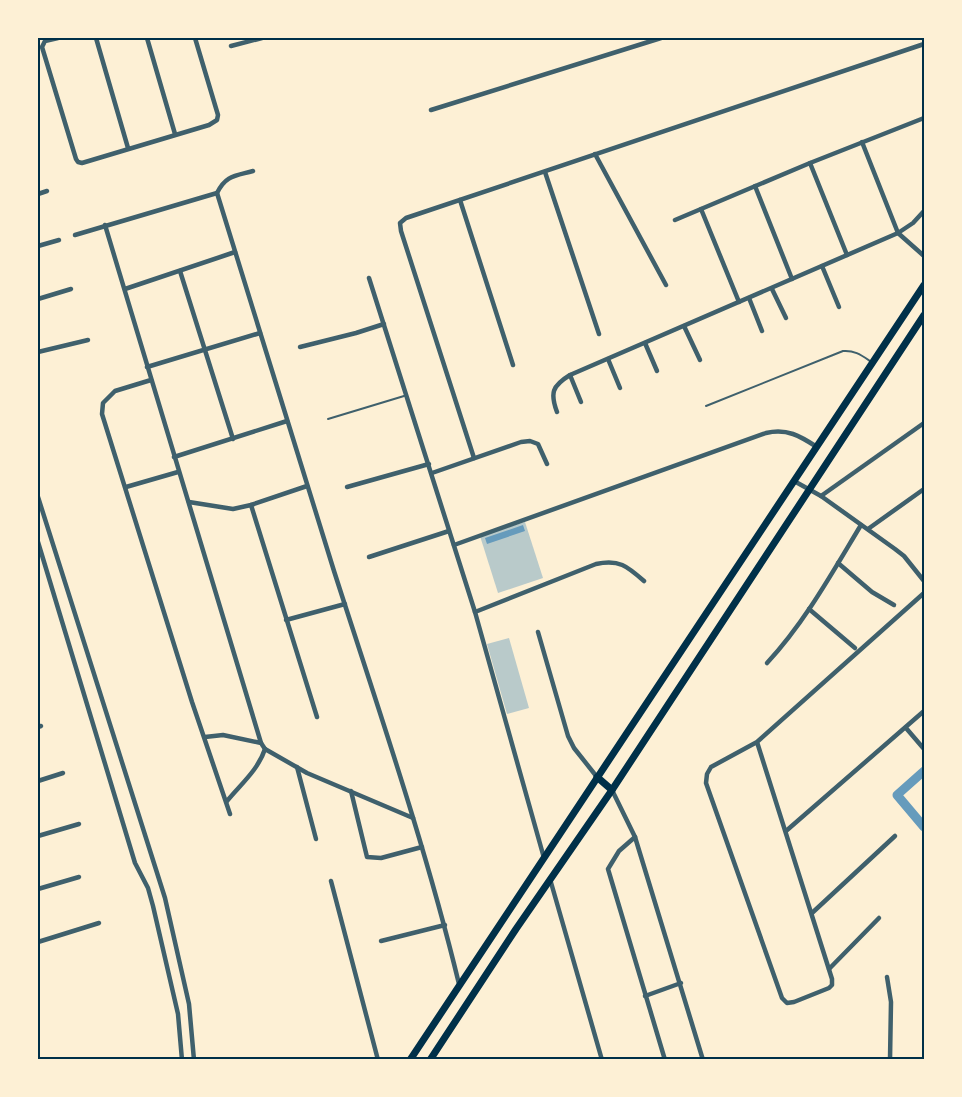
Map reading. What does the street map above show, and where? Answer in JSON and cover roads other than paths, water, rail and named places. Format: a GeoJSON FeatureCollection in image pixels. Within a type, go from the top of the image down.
{"type":"FeatureCollection","features":[{"type":"Feature","properties":{"kind":"main road"},"geometry":{"type":"LineString","coordinates":[[410,1059],[924,285]]}},
{"type":"Feature","properties":{"kind":"main road"},"geometry":{"type":"LineString","coordinates":[[430,1059],[612,790],[924,315]]}},
{"type":"Feature","properties":{"kind":"main road"},"geometry":{"type":"LineString","coordinates":[[597,777],[612,790]]}},
{"type":"Feature","properties":{"kind":"street"},"geometry":{"type":"LineString","coordinates":[[58,38],[45,41],[42,47],[76,159],[82,163],[209,125],[217,120],[218,115],[195,38]]}},
{"type":"Feature","properties":{"kind":"street"},"geometry":{"type":"LineString","coordinates":[[96,38],[128,148]]}},
{"type":"Feature","properties":{"kind":"street"},"geometry":{"type":"LineString","coordinates":[[147,38],[175,134]]}},
{"type":"Feature","properties":{"kind":"street"},"geometry":{"type":"LineString","coordinates":[[231,46],[261,38]]}},
{"type":"Feature","properties":{"kind":"street"},"geometry":{"type":"LineString","coordinates":[[431,110],[661,38]]}},
{"type":"Feature","properties":{"kind":"street"},"geometry":{"type":"LineString","coordinates":[[474,458],[400,223],[413,214],[545,172],[924,44]]}},
{"type":"Feature","properties":{"kind":"street"},"geometry":{"type":"LineString","coordinates":[[675,220],[810,162],[924,118]]}},
{"type":"Feature","properties":{"kind":"street"},"geometry":{"type":"LineString","coordinates":[[862,142],[898,234],[924,256]]}},
{"type":"Feature","properties":{"kind":"street"},"geometry":{"type":"LineString","coordinates":[[595,154],[666,285]]}},
{"type":"Feature","properties":{"kind":"street"},"geometry":{"type":"LineString","coordinates":[[810,162],[847,255]]}},
{"type":"Feature","properties":{"kind":"street"},"geometry":{"type":"LineString","coordinates":[[253,171],[228,178],[222,182],[217,194],[422,847],[445,925],[459,984]]}},
{"type":"Feature","properties":{"kind":"street"},"geometry":{"type":"LineString","coordinates":[[545,172],[599,334]]}},
{"type":"Feature","properties":{"kind":"street"},"geometry":{"type":"LineString","coordinates":[[755,186],[792,279]]}},
{"type":"Feature","properties":{"kind":"street"},"geometry":{"type":"LineString","coordinates":[[38,194],[47,191]]}},
{"type":"Feature","properties":{"kind":"street"},"geometry":{"type":"LineString","coordinates":[[75,235],[217,194]]}},
{"type":"Feature","properties":{"kind":"street"},"geometry":{"type":"LineString","coordinates":[[460,200],[513,365]]}},
{"type":"Feature","properties":{"kind":"street"},"geometry":{"type":"LineString","coordinates":[[701,209],[740,302]]}},
{"type":"Feature","properties":{"kind":"street"},"geometry":{"type":"LineString","coordinates":[[557,412],[552,398],[554,390],[559,382],[570,375],[898,234],[913,224],[924,211]]}},
{"type":"Feature","properties":{"kind":"street"},"geometry":{"type":"LineString","coordinates":[[105,225],[261,743],[265,749],[297,767],[413,818]]}},
{"type":"Feature","properties":{"kind":"street"},"geometry":{"type":"LineString","coordinates":[[38,246],[59,240]]}},
{"type":"Feature","properties":{"kind":"street"},"geometry":{"type":"LineString","coordinates":[[125,289],[235,252]]}},
{"type":"Feature","properties":{"kind":"street"},"geometry":{"type":"LineString","coordinates":[[822,266],[839,307]]}},
{"type":"Feature","properties":{"kind":"street"},"geometry":{"type":"LineString","coordinates":[[180,271],[233,439]]}},
{"type":"Feature","properties":{"kind":"street"},"geometry":{"type":"LineString","coordinates":[[369,278],[475,612],[544,858]]}},
{"type":"Feature","properties":{"kind":"street"},"geometry":{"type":"LineString","coordinates":[[772,289],[786,318]]}},
{"type":"Feature","properties":{"kind":"street"},"geometry":{"type":"LineString","coordinates":[[38,299],[71,290]]}},
{"type":"Feature","properties":{"kind":"street"},"geometry":{"type":"LineString","coordinates":[[749,298],[762,331]]}},
{"type":"Feature","properties":{"kind":"street"},"geometry":{"type":"LineString","coordinates":[[300,347],[384,324]]}},
{"type":"Feature","properties":{"kind":"street"},"geometry":{"type":"LineString","coordinates":[[684,326],[700,360]]}},
{"type":"Feature","properties":{"kind":"street"},"geometry":{"type":"LineString","coordinates":[[147,367],[260,333]]}},
{"type":"Feature","properties":{"kind":"street"},"geometry":{"type":"LineString","coordinates":[[38,352],[88,340]]}},
{"type":"Feature","properties":{"kind":"street"},"geometry":{"type":"LineString","coordinates":[[645,343],[657,371]]}},
{"type":"Feature","properties":{"kind":"street"},"geometry":{"type":"LineString","coordinates":[[608,359],[620,388]]}},
{"type":"Feature","properties":{"kind":"street"},"geometry":{"type":"LineString","coordinates":[[570,375],[581,402]]}},
{"type":"Feature","properties":{"kind":"street"},"geometry":{"type":"LineString","coordinates":[[151,380],[115,391],[103,403],[102,414],[230,814]]}},
{"type":"Feature","properties":{"kind":"street"},"geometry":{"type":"LineString","coordinates":[[174,457],[287,421]]}},
{"type":"Feature","properties":{"kind":"street"},"geometry":{"type":"LineString","coordinates":[[821,496],[924,423]]}},
{"type":"Feature","properties":{"kind":"street"},"geometry":{"type":"LineString","coordinates":[[454,545],[775,431],[788,432],[817,447]]}},
{"type":"Feature","properties":{"kind":"street"},"geometry":{"type":"LineString","coordinates":[[432,473],[520,442],[530,441],[538,444],[548,464]]}},
{"type":"Feature","properties":{"kind":"street"},"geometry":{"type":"LineString","coordinates":[[347,487],[429,464]]}},
{"type":"Feature","properties":{"kind":"street"},"geometry":{"type":"LineString","coordinates":[[126,487],[178,472]]}},
{"type":"Feature","properties":{"kind":"street"},"geometry":{"type":"LineString","coordinates":[[794,480],[821,496],[904,556],[924,581]]}},
{"type":"Feature","properties":{"kind":"street"},"geometry":{"type":"LineString","coordinates":[[189,502],[228,509],[251,505],[307,486]]}},
{"type":"Feature","properties":{"kind":"street"},"geometry":{"type":"LineString","coordinates":[[868,530],[924,489]]}},
{"type":"Feature","properties":{"kind":"street"},"geometry":{"type":"LineString","coordinates":[[38,497],[165,898],[189,1004],[194,1059]]}},
{"type":"Feature","properties":{"kind":"street"},"geometry":{"type":"LineString","coordinates":[[251,505],[317,717]]}},
{"type":"Feature","properties":{"kind":"street"},"geometry":{"type":"LineString","coordinates":[[767,663],[809,609],[861,525]]}},
{"type":"Feature","properties":{"kind":"street"},"geometry":{"type":"LineString","coordinates":[[369,557],[449,531]]}},
{"type":"Feature","properties":{"kind":"street"},"geometry":{"type":"LineString","coordinates":[[38,542],[135,863],[148,888],[178,1014],[183,1059]]}},
{"type":"Feature","properties":{"kind":"street"},"geometry":{"type":"LineString","coordinates":[[475,612],[596,564],[621,563],[644,581]]}},
{"type":"Feature","properties":{"kind":"street"},"geometry":{"type":"LineString","coordinates":[[838,563],[872,591],[894,605]]}},
{"type":"Feature","properties":{"kind":"street"},"geometry":{"type":"LineString","coordinates":[[757,742],[832,979],[832,985],[829,988],[787,1003],[782,998],[706,783],[707,774],[711,767],[757,742],[924,593]]}},
{"type":"Feature","properties":{"kind":"street"},"geometry":{"type":"LineString","coordinates":[[286,620],[345,604]]}},
{"type":"Feature","properties":{"kind":"street"},"geometry":{"type":"LineString","coordinates":[[809,609],[855,648]]}},
{"type":"Feature","properties":{"kind":"street"},"geometry":{"type":"LineString","coordinates":[[538,632],[568,736],[574,748],[597,777]]}},
{"type":"Feature","properties":{"kind":"street"},"geometry":{"type":"LineString","coordinates":[[786,831],[924,711]]}},
{"type":"Feature","properties":{"kind":"street"},"geometry":{"type":"LineString","coordinates":[[906,728],[924,749]]}},
{"type":"Feature","properties":{"kind":"street"},"geometry":{"type":"LineString","coordinates":[[205,737],[229,736],[261,743]]}},
{"type":"Feature","properties":{"kind":"street"},"geometry":{"type":"LineString","coordinates":[[227,801],[260,762],[265,749]]}},
{"type":"Feature","properties":{"kind":"street"},"geometry":{"type":"LineString","coordinates":[[297,767],[316,838]]}},
{"type":"Feature","properties":{"kind":"street"},"geometry":{"type":"LineString","coordinates":[[38,781],[63,774]]}},
{"type":"Feature","properties":{"kind":"street"},"geometry":{"type":"LineString","coordinates":[[612,790],[635,837],[703,1059]]}},
{"type":"Feature","properties":{"kind":"street"},"geometry":{"type":"LineString","coordinates":[[351,791],[367,857],[381,858],[422,847]]}},
{"type":"Feature","properties":{"kind":"street"},"geometry":{"type":"LineString","coordinates":[[38,836],[79,824]]}},
{"type":"Feature","properties":{"kind":"street"},"geometry":{"type":"LineString","coordinates":[[812,913],[895,836]]}},
{"type":"Feature","properties":{"kind":"street"},"geometry":{"type":"LineString","coordinates":[[635,837],[619,851],[608,869],[665,1059]]}},
{"type":"Feature","properties":{"kind":"street"},"geometry":{"type":"LineString","coordinates":[[38,889],[79,877]]}},
{"type":"Feature","properties":{"kind":"street"},"geometry":{"type":"LineString","coordinates":[[550,879],[602,1059]]}},
{"type":"Feature","properties":{"kind":"street"},"geometry":{"type":"LineString","coordinates":[[331,881],[378,1059]]}},
{"type":"Feature","properties":{"kind":"street"},"geometry":{"type":"LineString","coordinates":[[829,969],[879,918]]}},
{"type":"Feature","properties":{"kind":"street"},"geometry":{"type":"LineString","coordinates":[[38,942],[99,923]]}},
{"type":"Feature","properties":{"kind":"street"},"geometry":{"type":"LineString","coordinates":[[381,941],[445,925]]}},
{"type":"Feature","properties":{"kind":"street"},"geometry":{"type":"LineString","coordinates":[[887,977],[891,1002],[890,1059]]}},
{"type":"Feature","properties":{"kind":"street"},"geometry":{"type":"LineString","coordinates":[[645,996],[681,983]]}},
{"type":"Feature","properties":{"kind":"lane"},"geometry":{"type":"LineString","coordinates":[[706,406],[843,351],[859,353],[872,363]]}},
{"type":"Feature","properties":{"kind":"lane"},"geometry":{"type":"LineString","coordinates":[[328,419],[407,395]]}},
{"type":"Feature","properties":{"kind":"water"},"geometry":{"type":"Polygon","coordinates":[[[523,525],[525,531],[487,544],[485,538],[523,525]]]}},
{"type":"Feature","properties":{"kind":"waterway"},"geometry":{"type":"LineString","coordinates":[[924,771],[897,795],[924,827]]}}]}
